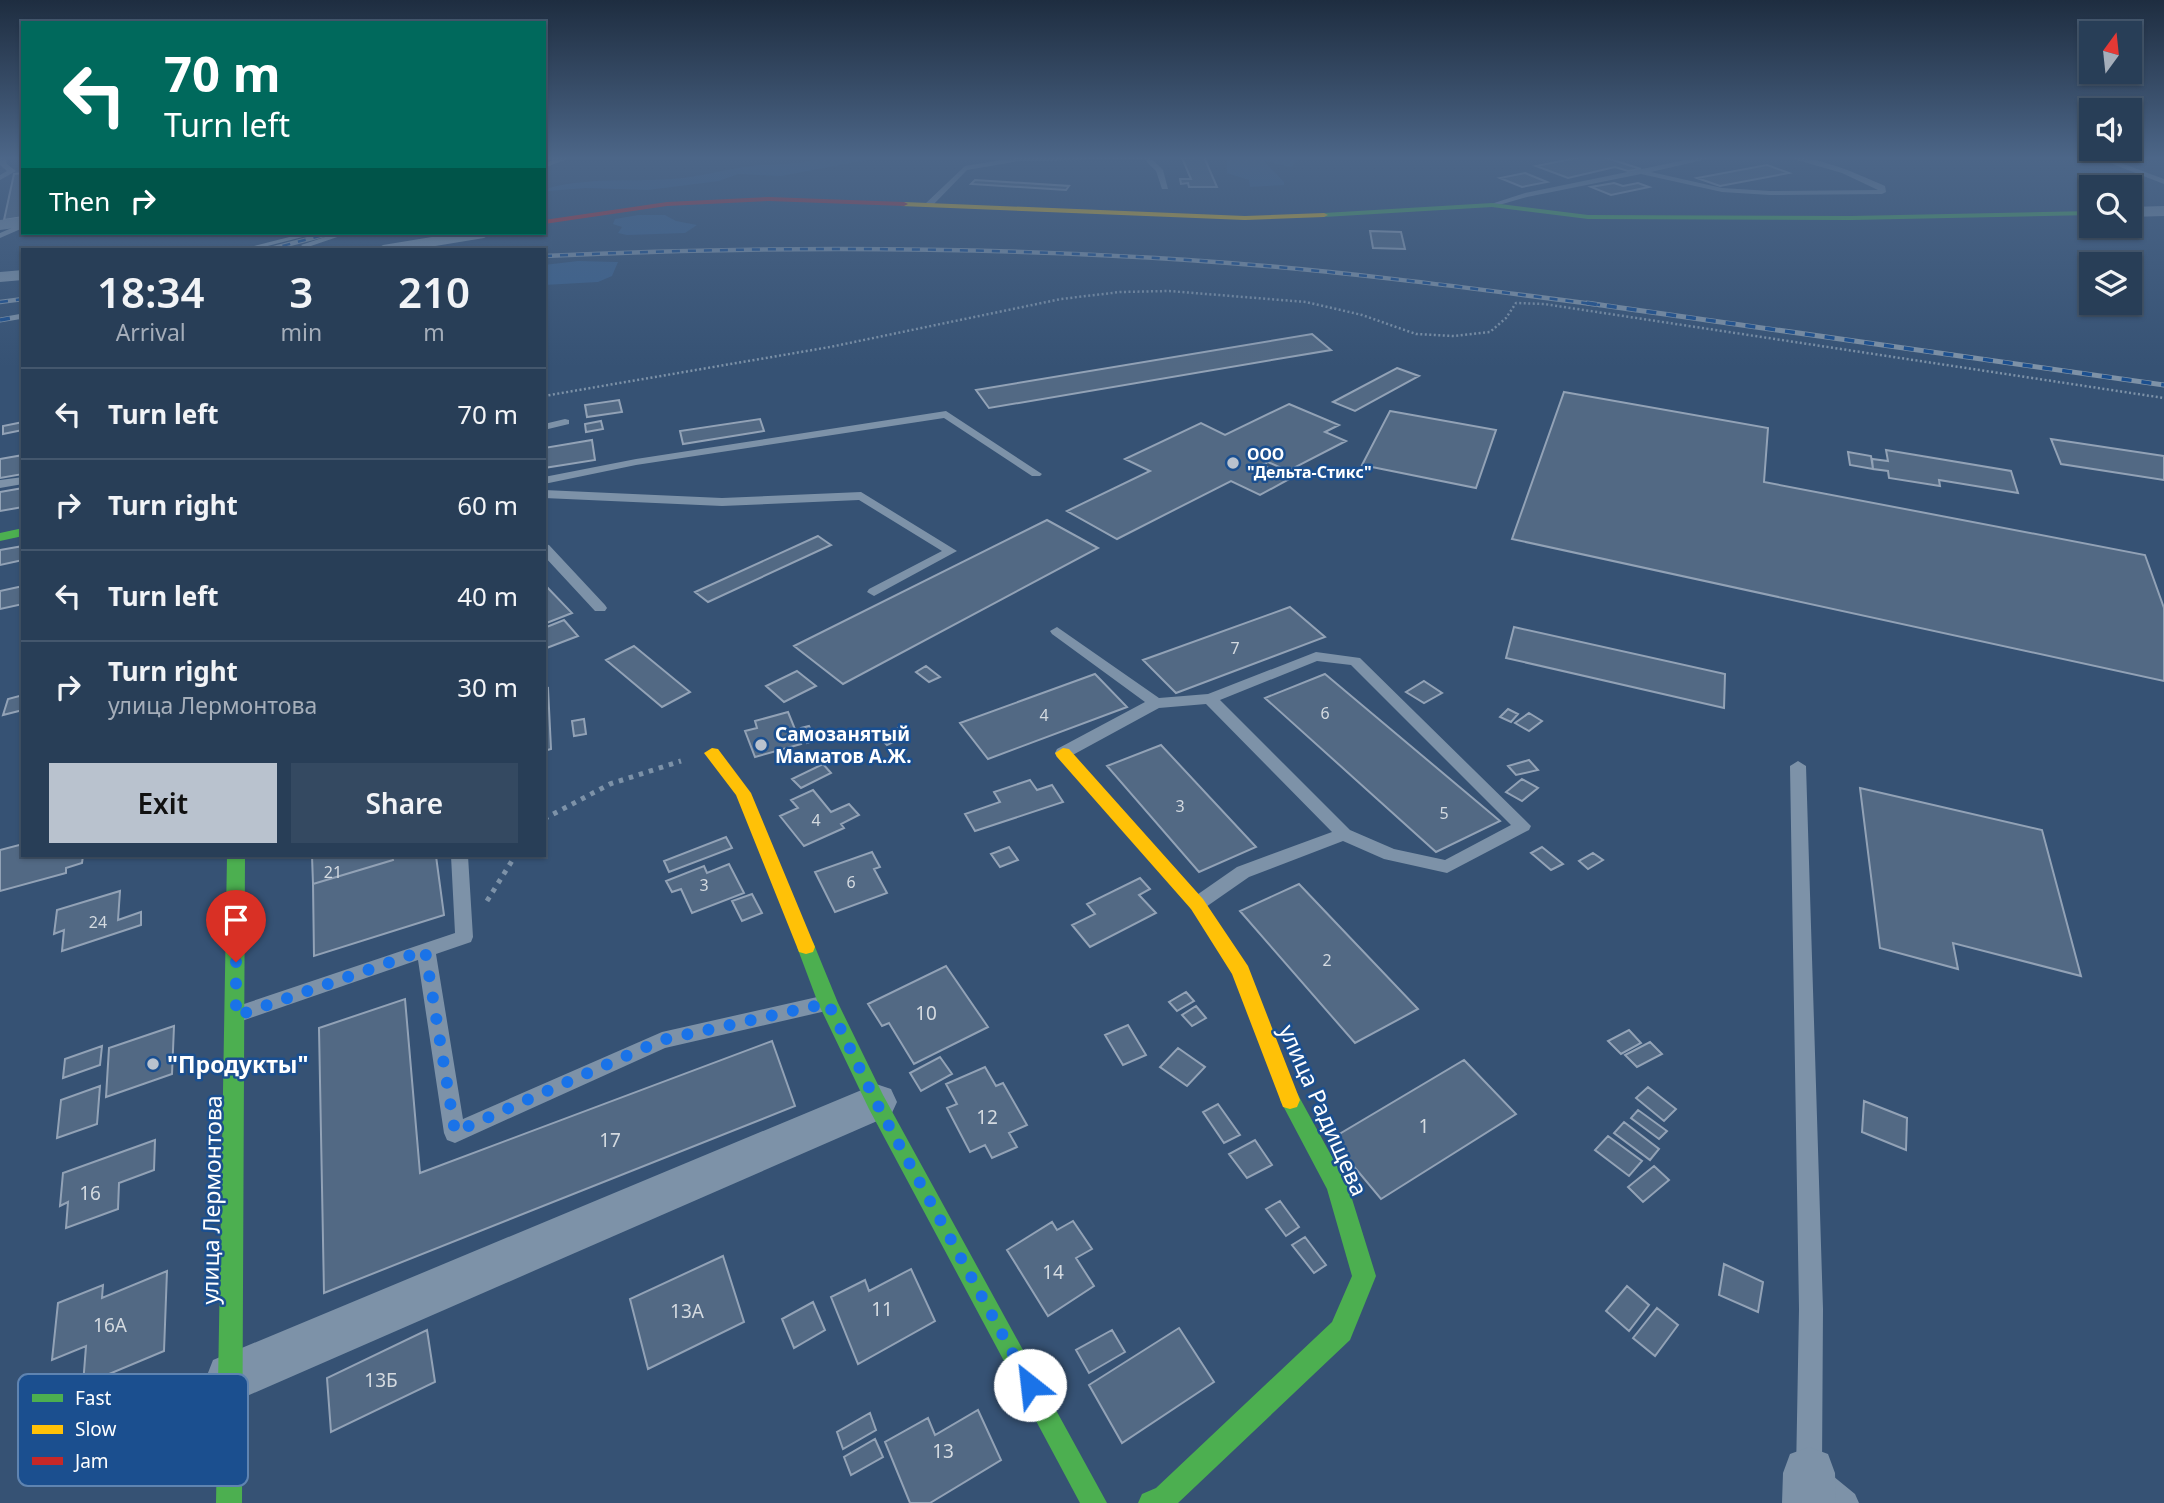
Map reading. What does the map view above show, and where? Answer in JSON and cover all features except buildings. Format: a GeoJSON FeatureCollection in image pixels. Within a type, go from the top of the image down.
{"type":"FeatureCollection","features":[{"type":"Feature","properties":{"kind":"street"},"geometry":{"type":"LineString","coordinates":[[395,248],[472,235]]}},
{"type":"Feature","properties":{"kind":"street"},"geometry":{"type":"LineString","coordinates":[[0,277],[21,275]]}},
{"type":"Feature","properties":{"kind":"street"},"geometry":{"type":"LineString","coordinates":[[0,537],[21,532]]}},
{"type":"Feature","properties":{"kind":"street"},"geometry":{"type":"LineString","coordinates":[[712,753],[743,793],[828,1003],[876,1102],[1094,1503]]}},
{"type":"Feature","properties":{"kind":"street","name":"улица Радищева"},"geometry":{"type":"LineString","coordinates":[[1063,753],[1197,904],[1241,971],[1294,1110],[1337,1186],[1364,1276],[1341,1331],[1165,1497],[1150,1503]]}},
{"type":"Feature","properties":{"kind":"street","name":"улица Лермонтова"},"geometry":{"type":"LineString","coordinates":[[231,1374],[236,857]]}},
{"type":"Feature","properties":{"kind":"street"},"geometry":{"type":"LineString","coordinates":[[240,1374],[876,1102]]}},
{"type":"Feature","properties":{"kind":"lane"},"geometry":{"type":"LineString","coordinates":[[0,236],[19,226]]}},
{"type":"Feature","properties":{"kind":"lane"},"geometry":{"type":"LineString","coordinates":[[250,248],[306,235]]}},
{"type":"Feature","properties":{"kind":"lane"},"geometry":{"type":"LineString","coordinates":[[293,248],[338,235]]}},
{"type":"Feature","properties":{"kind":"lane"},"geometry":{"type":"LineString","coordinates":[[546,481],[636,462],[946,414],[1036,474]]}},
{"type":"Feature","properties":{"kind":"lane"},"geometry":{"type":"LineString","coordinates":[[546,427],[565,422]]}},
{"type":"Feature","properties":{"kind":"lane"},"geometry":{"type":"LineString","coordinates":[[0,484],[21,480]]}},
{"type":"Feature","properties":{"kind":"lane"},"geometry":{"type":"LineString","coordinates":[[546,494],[722,502],[861,496],[951,551],[874,592]]}},
{"type":"Feature","properties":{"kind":"lane"},"geometry":{"type":"LineString","coordinates":[[546,550],[600,608]]}},
{"type":"Feature","properties":{"kind":"lane"},"geometry":{"type":"LineString","coordinates":[[1057,631],[1156,703]]}},
{"type":"Feature","properties":{"kind":"lane"},"geometry":{"type":"LineString","coordinates":[[1063,753],[1156,703],[1210,699],[1316,656],[1355,662],[1523,826],[1447,867],[1390,855],[1345,834],[1210,699]]}},
{"type":"Feature","properties":{"kind":"lane"},"geometry":{"type":"LineString","coordinates":[[1798,766],[1811,1309],[1821,1493]]}},
{"type":"Feature","properties":{"kind":"lane"},"geometry":{"type":"LineString","coordinates":[[1197,904],[1243,872],[1345,834]]}},
{"type":"Feature","properties":{"kind":"lane"},"geometry":{"type":"LineString","coordinates":[[236,1016],[464,937],[458,857]]}},
{"type":"Feature","properties":{"kind":"lane"},"geometry":{"type":"LineString","coordinates":[[425,950],[455,1132],[662,1040],[828,1003]]}},
{"type":"Feature","properties":{"kind":"path"},"geometry":{"type":"LineString","coordinates":[[546,396],[831,347],[1060,299],[1119,292],[1169,291],[1306,302],[1362,315],[1416,334],[1454,336],[1490,332],[1506,318],[1516,303],[1544,304],[2164,398]]}},
{"type":"Feature","properties":{"kind":"path"},"geometry":{"type":"LineString","coordinates":[[546,818],[588,792],[646,769],[712,753]]}},
{"type":"Feature","properties":{"kind":"water"},"geometry":{"type":"Polygon","coordinates":[[[619,226],[695,226],[685,233],[627,235],[618,233],[622,227],[619,226]]]}},
{"type":"Feature","properties":{"kind":"water"},"geometry":{"type":"Polygon","coordinates":[[[578,261],[618,262],[612,276],[598,282],[546,285],[546,265],[578,261]]]}},
{"type":"Feature","properties":{"kind":"railway"},"geometry":{"type":"LineString","coordinates":[[275,248],[323,235]]}},
{"type":"Feature","properties":{"kind":"railway"},"geometry":{"type":"LineString","coordinates":[[546,256],[786,249],[1107,255],[1343,273],[1600,305]]}},
{"type":"Feature","properties":{"kind":"railway"},"geometry":{"type":"LineString","coordinates":[[0,302],[21,299]]}},
{"type":"Feature","properties":{"kind":"railway"},"geometry":{"type":"LineString","coordinates":[[1587,303],[2164,385]]}},
{"type":"Feature","properties":{"kind":"railway"},"geometry":{"type":"LineString","coordinates":[[0,320],[21,316]]}},
{"type":"Feature","properties":{"kind":"traffic: fast"},"geometry":{"type":"LineString","coordinates":[[0,537],[21,532]]}},
{"type":"Feature","properties":{"kind":"traffic: fast"},"geometry":{"type":"LineString","coordinates":[[230,1374],[236,857]]}},
{"type":"Feature","properties":{"kind":"traffic: fast"},"geometry":{"type":"LineString","coordinates":[[806,947],[828,1003],[876,1102],[1094,1503]]}},
{"type":"Feature","properties":{"kind":"traffic: fast"},"geometry":{"type":"LineString","coordinates":[[1151,1503],[1165,1497],[1341,1331],[1364,1276],[1337,1186],[1290,1100]]}},
{"type":"Feature","properties":{"kind":"traffic: fast"},"geometry":{"type":"LineString","coordinates":[[229,1486],[229,1503]]}},
{"type":"Feature","properties":{"kind":"traffic: slow"},"geometry":{"type":"LineString","coordinates":[[712,753],[743,793],[806,947]]}},
{"type":"Feature","properties":{"kind":"traffic: slow"},"geometry":{"type":"LineString","coordinates":[[1063,753],[1197,904],[1241,971],[1290,1100]]}},
{"type":"Feature","properties":{"kind":"place","name":"ООО \"Дельта-Стикс\""},"geometry":{"type":"Point","coordinates":[1233,463]}},
{"type":"Feature","properties":{"kind":"place","name":"Самозанятый Маматов А.Ж."},"geometry":{"type":"Point","coordinates":[761,745]}},
{"type":"Feature","properties":{"kind":"place","name":"\"Продукты\""},"geometry":{"type":"Point","coordinates":[153,1064]}},
{"type":"Feature","properties":{"kind":"route"},"geometry":{"type":"LineString","coordinates":[[236,962],[236,1016],[425,950],[455,1132],[662,1040],[828,1003],[876,1102],[1030,1385]]}}]}
